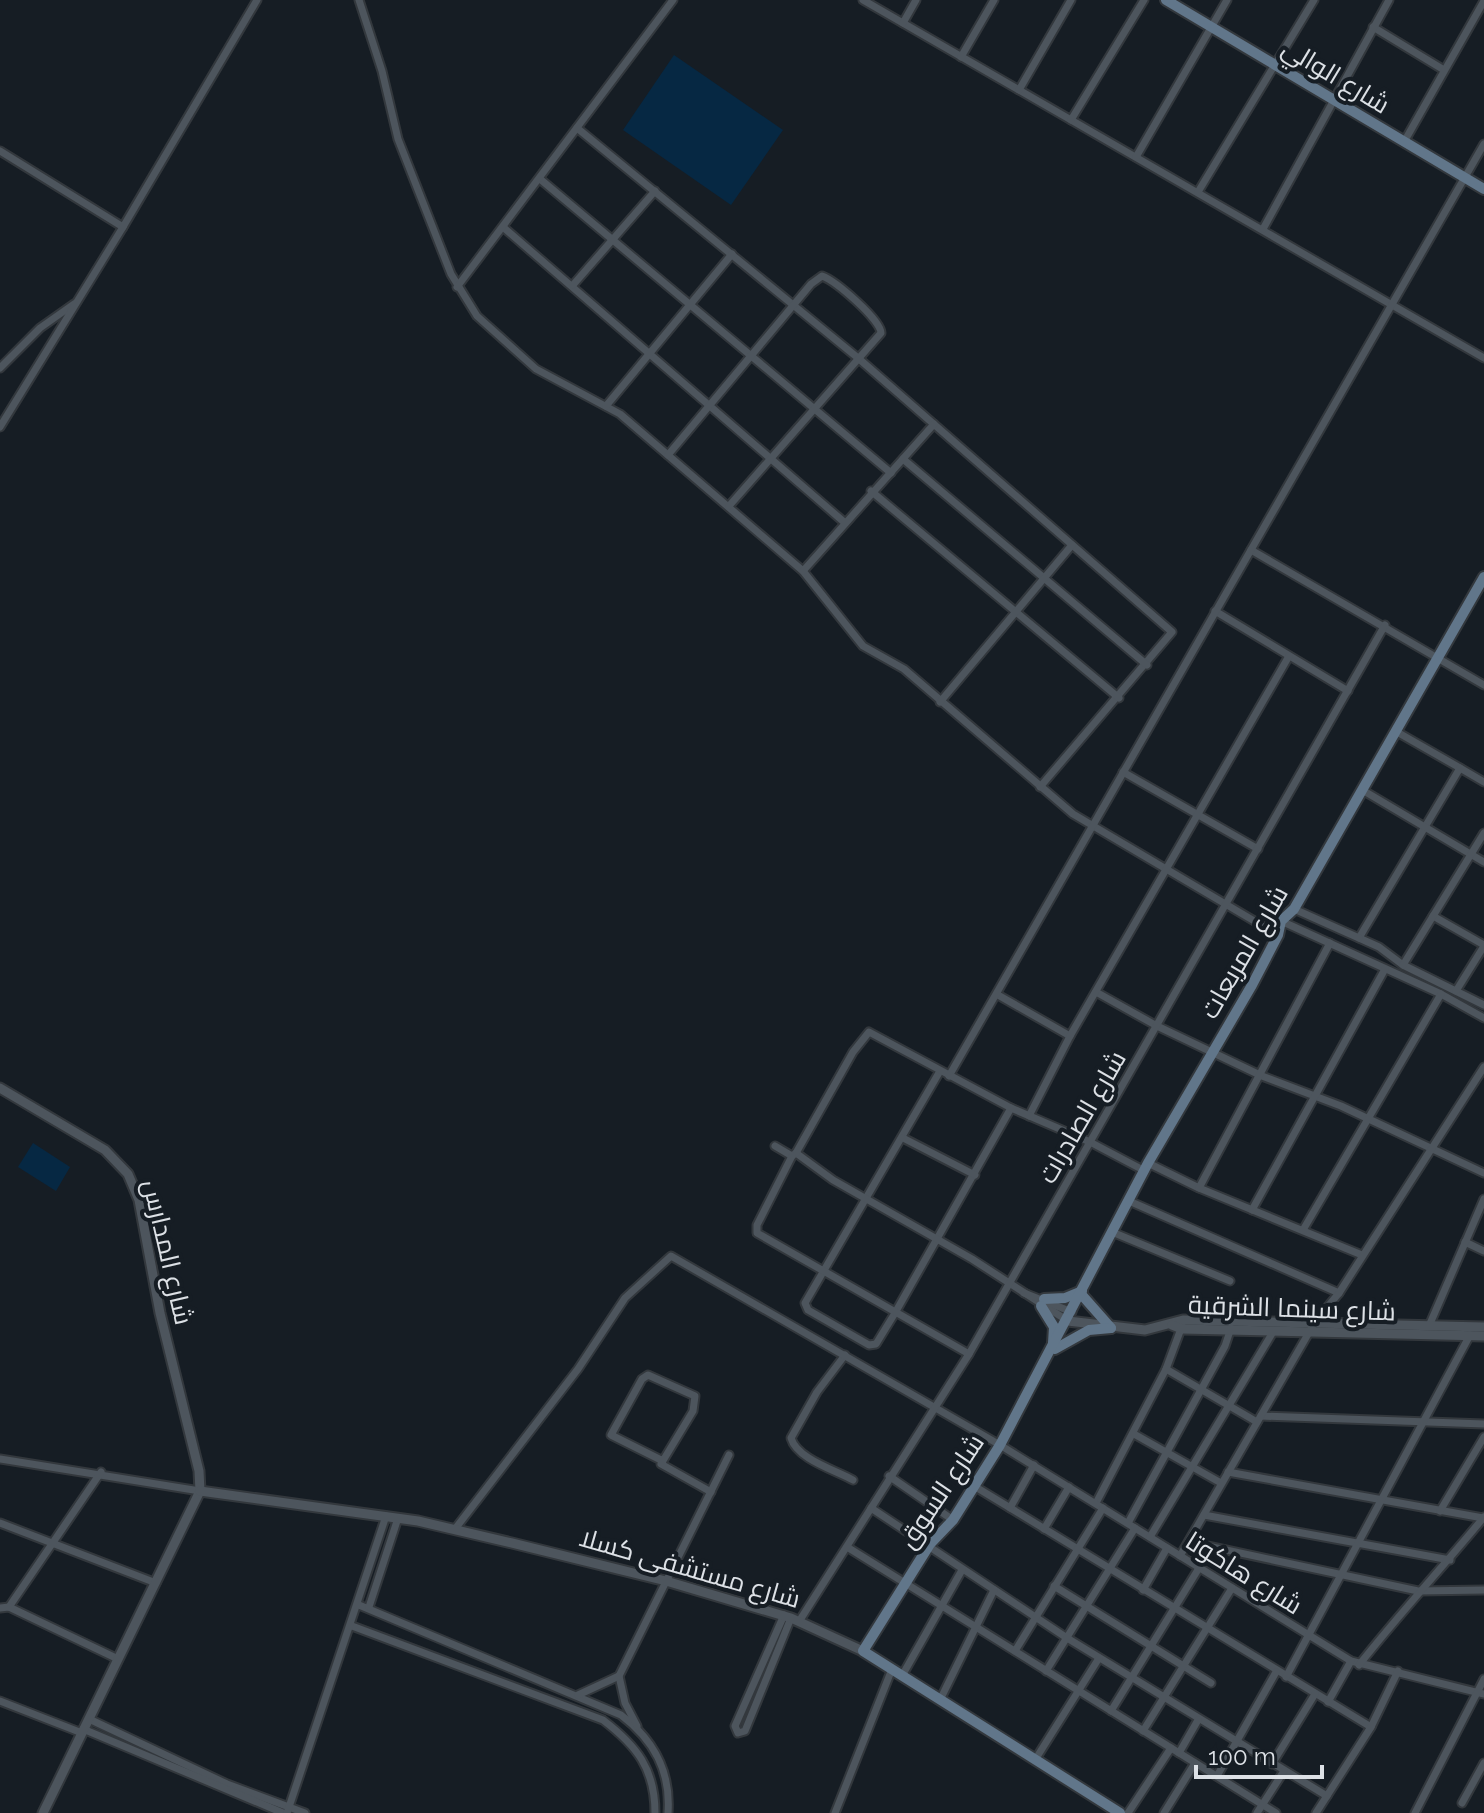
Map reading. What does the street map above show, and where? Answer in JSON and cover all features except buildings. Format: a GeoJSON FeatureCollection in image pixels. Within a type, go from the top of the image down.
{"type":"FeatureCollection","features":[{"type":"Feature","properties":{"kind":"main road","name":"شارع الوالي"},"geometry":{"type":"LineString","coordinates":[[1166,0],[1484,189]]}},
{"type":"Feature","properties":{"kind":"main road","name":"شارع المربعات"},"geometry":{"type":"LineString","coordinates":[[1050,1352],[1147,1167],[1278,935],[1281,921],[1294,909],[1364,791],[1484,577]]}},
{"type":"Feature","properties":{"kind":"main road"},"geometry":{"type":"LineString","coordinates":[[1050,1352],[1054,1327],[1042,1302],[1083,1292],[1109,1328]]}},
{"type":"Feature","properties":{"kind":"main road"},"geometry":{"type":"LineString","coordinates":[[1050,1352],[1068,1339],[1089,1330],[1109,1328]]}},
{"type":"Feature","properties":{"kind":"main road","name":"شارع السوق"},"geometry":{"type":"LineString","coordinates":[[863,1651],[930,1544],[953,1520],[1000,1445],[1050,1352]]}},
{"type":"Feature","properties":{"kind":"main road","name":"شارع مستشفى كسلا"},"geometry":{"type":"LineString","coordinates":[[863,1651],[1120,1813]]}},
{"type":"Feature","properties":{"kind":"street"},"geometry":{"type":"LineString","coordinates":[[0,427],[257,0]]}},
{"type":"Feature","properties":{"kind":"street"},"geometry":{"type":"LineString","coordinates":[[359,0],[382,71],[398,139],[457,287],[477,316],[536,369],[606,406],[668,455],[803,571],[863,646],[904,669],[1092,829],[1168,869],[1278,935]]}},
{"type":"Feature","properties":{"kind":"street"},"geometry":{"type":"LineString","coordinates":[[457,287],[673,0]]}},
{"type":"Feature","properties":{"kind":"street"},"geometry":{"type":"LineString","coordinates":[[863,0],[1484,358]]}},
{"type":"Feature","properties":{"kind":"street"},"geometry":{"type":"LineString","coordinates":[[903,23],[916,0]]}},
{"type":"Feature","properties":{"kind":"street"},"geometry":{"type":"LineString","coordinates":[[961,57],[994,0]]}},
{"type":"Feature","properties":{"kind":"street"},"geometry":{"type":"LineString","coordinates":[[1019,90],[1071,0]]}},
{"type":"Feature","properties":{"kind":"street"},"geometry":{"type":"LineString","coordinates":[[1071,120],[1144,0]]}},
{"type":"Feature","properties":{"kind":"street"},"geometry":{"type":"LineString","coordinates":[[1136,157],[1227,0]]}},
{"type":"Feature","properties":{"kind":"street"},"geometry":{"type":"LineString","coordinates":[[1198,192],[1314,0]]}},
{"type":"Feature","properties":{"kind":"street"},"geometry":{"type":"LineString","coordinates":[[1263,229],[1389,0]]}},
{"type":"Feature","properties":{"kind":"street"},"geometry":{"type":"LineString","coordinates":[[1404,142],[1484,1]]}},
{"type":"Feature","properties":{"kind":"street"},"geometry":{"type":"LineString","coordinates":[[1373,27],[1444,70]]}},
{"type":"Feature","properties":{"kind":"street"},"geometry":{"type":"LineString","coordinates":[[577,128],[858,358],[1172,632],[1119,698],[1040,787]]}},
{"type":"Feature","properties":{"kind":"street"},"geometry":{"type":"LineString","coordinates":[[949,1076],[1484,144]]}},
{"type":"Feature","properties":{"kind":"street"},"geometry":{"type":"LineString","coordinates":[[0,151],[123,227]]}},
{"type":"Feature","properties":{"kind":"street"},"geometry":{"type":"LineString","coordinates":[[540,179],[891,473]]}},
{"type":"Feature","properties":{"kind":"street"},"geometry":{"type":"LineString","coordinates":[[573,285],[655,191]]}},
{"type":"Feature","properties":{"kind":"street"},"geometry":{"type":"LineString","coordinates":[[503,227],[844,522]]}},
{"type":"Feature","properties":{"kind":"street"},"geometry":{"type":"LineString","coordinates":[[606,406],[732,254]]}},
{"type":"Feature","properties":{"kind":"street"},"geometry":{"type":"LineString","coordinates":[[668,455],[817,279],[822,276],[832,282],[882,328],[729,506]]}},
{"type":"Feature","properties":{"kind":"street"},"geometry":{"type":"LineString","coordinates":[[0,368],[40,328],[77,301]]}},
{"type":"Feature","properties":{"kind":"street"},"geometry":{"type":"LineString","coordinates":[[803,571],[871,491],[934,424]]}},
{"type":"Feature","properties":{"kind":"street"},"geometry":{"type":"LineString","coordinates":[[903,459],[1147,665]]}},
{"type":"Feature","properties":{"kind":"street"},"geometry":{"type":"LineString","coordinates":[[871,491],[1119,698]]}},
{"type":"Feature","properties":{"kind":"street"},"geometry":{"type":"LineString","coordinates":[[940,702],[1072,545]]}},
{"type":"Feature","properties":{"kind":"street"},"geometry":{"type":"LineString","coordinates":[[1251,550],[1439,656],[1484,685]]}},
{"type":"Feature","properties":{"kind":"street"},"geometry":{"type":"LineString","coordinates":[[1215,611],[1348,691]]}},
{"type":"Feature","properties":{"kind":"street","name":"شارع الصادرات"},"geometry":{"type":"LineString","coordinates":[[792,1618],[847,1547],[889,1476],[969,1354],[1385,625]]}},
{"type":"Feature","properties":{"kind":"street"},"geometry":{"type":"LineString","coordinates":[[1029,1116],[1070,1036],[1289,656]]}},
{"type":"Feature","properties":{"kind":"street"},"geometry":{"type":"LineString","coordinates":[[1397,732],[1484,782]]}},
{"type":"Feature","properties":{"kind":"street"},"geometry":{"type":"LineString","coordinates":[[1359,938],[1460,768]]}},
{"type":"Feature","properties":{"kind":"street"},"geometry":{"type":"LineString","coordinates":[[1123,772],[1258,849]]}},
{"type":"Feature","properties":{"kind":"street"},"geometry":{"type":"LineString","coordinates":[[1364,791],[1484,862]]}},
{"type":"Feature","properties":{"kind":"street"},"geometry":{"type":"LineString","coordinates":[[1403,965],[1484,833]]}},
{"type":"Feature","properties":{"kind":"street"},"geometry":{"type":"LineString","coordinates":[[1294,909],[1379,947],[1403,965],[1484,1005]]}},
{"type":"Feature","properties":{"kind":"street"},"geometry":{"type":"LineString","coordinates":[[1433,916],[1484,945],[1481,958],[1456,991]]}},
{"type":"Feature","properties":{"kind":"street"},"geometry":{"type":"LineString","coordinates":[[1281,921],[1441,994],[1484,1018]]}},
{"type":"Feature","properties":{"kind":"street"},"geometry":{"type":"LineString","coordinates":[[1199,1188],[1262,1076],[1330,943]]}},
{"type":"Feature","properties":{"kind":"street"},"geometry":{"type":"LineString","coordinates":[[1252,1210],[1385,969]]}},
{"type":"Feature","properties":{"kind":"street"},"geometry":{"type":"LineString","coordinates":[[1096,992],[1157,1026],[1262,1076],[1368,1118],[1431,1151],[1484,1173]]}},
{"type":"Feature","properties":{"kind":"street"},"geometry":{"type":"LineString","coordinates":[[1303,1230],[1441,994]]}},
{"type":"Feature","properties":{"kind":"street"},"geometry":{"type":"LineString","coordinates":[[998,995],[1070,1036]]}},
{"type":"Feature","properties":{"kind":"street"},"geometry":{"type":"LineString","coordinates":[[969,1354],[757,1233],[757,1225],[794,1154],[850,1058],[869,1032],[1011,1108],[1362,1255]]}},
{"type":"Feature","properties":{"kind":"street"},"geometry":{"type":"LineString","coordinates":[[1180,1556],[1312,1326],[1339,1293],[1484,1067]]}},
{"type":"Feature","properties":{"kind":"street"},"geometry":{"type":"LineString","coordinates":[[940,1071],[805,1303],[806,1308],[869,1345],[876,1344],[895,1313],[1011,1108]]}},
{"type":"Feature","properties":{"kind":"street","name":"شارع المدارس"},"geometry":{"type":"LineString","coordinates":[[0,1088],[105,1150],[119,1162],[134,1185],[160,1313],[199,1471],[200,1491]]}},
{"type":"Feature","properties":{"kind":"street"},"geometry":{"type":"LineString","coordinates":[[903,1138],[975,1175]]}},
{"type":"Feature","properties":{"kind":"street"},"geometry":{"type":"LineString","coordinates":[[775,1146],[794,1154],[938,1239],[1024,1293],[1070,1316],[1109,1328]]}},
{"type":"Feature","properties":{"kind":"street"},"geometry":{"type":"LineString","coordinates":[[1429,1326],[1484,1199]]}},
{"type":"Feature","properties":{"kind":"street"},"geometry":{"type":"LineString","coordinates":[[1129,1201],[1339,1293]]}},
{"type":"Feature","properties":{"kind":"street"},"geometry":{"type":"LineString","coordinates":[[1112,1232],[1230,1281]]}},
{"type":"Feature","properties":{"kind":"street"},"geometry":{"type":"LineString","coordinates":[[1465,1242],[1484,1251]]}},
{"type":"Feature","properties":{"kind":"street","name":"شارع هاكوتا"},"geometry":{"type":"LineString","coordinates":[[455,1529],[578,1369],[625,1298],[667,1256],[675,1257],[1034,1465],[1355,1663],[1481,1692]]}},
{"type":"Feature","properties":{"kind":"street"},"geometry":{"type":"LineString","coordinates":[[1015,1651],[1077,1550],[1166,1369],[1179,1324]]}},
{"type":"Feature","properties":{"kind":"street","name":"شارع سينما الشرقية"},"geometry":{"type":"LineString","coordinates":[[1109,1328],[1145,1330],[1179,1324],[1484,1327]]}},
{"type":"Feature","properties":{"kind":"street"},"geometry":{"type":"LineString","coordinates":[[1046,1671],[1109,1570],[1165,1451],[1225,1346],[1232,1326]]}},
{"type":"Feature","properties":{"kind":"street","name":"شارع سينما الشرقية"},"geometry":{"type":"LineString","coordinates":[[1232,1326],[1273,1332],[1312,1326],[1484,1336]]}},
{"type":"Feature","properties":{"kind":"street"},"geometry":{"type":"LineString","coordinates":[[1150,1537],[1273,1332]]}},
{"type":"Feature","properties":{"kind":"street"},"geometry":{"type":"LineString","coordinates":[[1286,1677],[1470,1335]]}},
{"type":"Feature","properties":{"kind":"street"},"geometry":{"type":"LineString","coordinates":[[845,1355],[817,1392],[791,1438],[793,1446],[806,1456],[853,1480]]}},
{"type":"Feature","properties":{"kind":"street"},"geometry":{"type":"LineString","coordinates":[[1166,1369],[1259,1419],[1484,1424]]}},
{"type":"Feature","properties":{"kind":"street"},"geometry":{"type":"LineString","coordinates":[[661,1464],[663,1461],[611,1435],[642,1379],[648,1375],[695,1396],[693,1411],[661,1464]]}},
{"type":"Feature","properties":{"kind":"street"},"geometry":{"type":"LineString","coordinates":[[1134,1434],[1221,1483]]}},
{"type":"Feature","properties":{"kind":"street"},"geometry":{"type":"LineString","coordinates":[[1440,1511],[1484,1437]]}},
{"type":"Feature","properties":{"kind":"street"},"geometry":{"type":"LineString","coordinates":[[578,1695],[619,1676],[729,1455]]}},
{"type":"Feature","properties":{"kind":"street"},"geometry":{"type":"LineString","coordinates":[[1,1461],[101,1472],[200,1491],[43,1813]]}},
{"type":"Feature","properties":{"kind":"street"},"geometry":{"type":"LineString","coordinates":[[661,1464],[711,1492]]}},
{"type":"Feature","properties":{"kind":"street"},"geometry":{"type":"LineString","coordinates":[[1010,1508],[1034,1465]]}},
{"type":"Feature","properties":{"kind":"street"},"geometry":{"type":"LineString","coordinates":[[101,1472],[5,1608],[118,1659]]}},
{"type":"Feature","properties":{"kind":"street"},"geometry":{"type":"LineString","coordinates":[[1228,1472],[1382,1502],[1484,1517]]}},
{"type":"Feature","properties":{"kind":"street"},"geometry":{"type":"LineString","coordinates":[[889,1476],[953,1520]]}},
{"type":"Feature","properties":{"kind":"street"},"geometry":{"type":"LineString","coordinates":[[974,1486],[1206,1630],[1371,1727]]}},
{"type":"Feature","properties":{"kind":"street"},"geometry":{"type":"LineString","coordinates":[[1044,1529],[1069,1487]]}},
{"type":"Feature","properties":{"kind":"street","name":"شارع مستشفى كسلا"},"geometry":{"type":"LineString","coordinates":[[200,1491],[386,1516],[455,1529],[666,1581],[792,1618],[863,1651]]}},
{"type":"Feature","properties":{"kind":"street"},"geometry":{"type":"LineString","coordinates":[[871,1508],[930,1544],[962,1570],[1035,1618],[1327,1796]]}},
{"type":"Feature","properties":{"kind":"street"},"geometry":{"type":"LineString","coordinates":[[1204,1515],[1450,1560]]}},
{"type":"Feature","properties":{"kind":"street"},"geometry":{"type":"LineString","coordinates":[[286,1811],[352,1626],[386,1516]]}},
{"type":"Feature","properties":{"kind":"street"},"geometry":{"type":"LineString","coordinates":[[1328,1702],[1355,1663],[1418,1591],[1450,1560],[1484,1517]]}},
{"type":"Feature","properties":{"kind":"street"},"geometry":{"type":"LineString","coordinates":[[369,1607],[398,1518]]}},
{"type":"Feature","properties":{"kind":"street"},"geometry":{"type":"LineString","coordinates":[[0,1523],[156,1583]]}},
{"type":"Feature","properties":{"kind":"street"},"geometry":{"type":"LineString","coordinates":[[1189,1542],[1418,1591],[1484,1590]]}},
{"type":"Feature","properties":{"kind":"street"},"geometry":{"type":"LineString","coordinates":[[847,1547],[942,1603],[1276,1813]]}},
{"type":"Feature","properties":{"kind":"street"},"geometry":{"type":"LineString","coordinates":[[1143,1590],[1167,1548]]}},
{"type":"Feature","properties":{"kind":"street"},"geometry":{"type":"LineString","coordinates":[[1111,1711],[1199,1568]]}},
{"type":"Feature","properties":{"kind":"street"},"geometry":{"type":"LineString","coordinates":[[835,1813],[898,1672],[962,1570]]}},
{"type":"Feature","properties":{"kind":"street"},"geometry":{"type":"LineString","coordinates":[[1054,1586],[1211,1683]]}},
{"type":"Feature","properties":{"kind":"street"},"geometry":{"type":"LineString","coordinates":[[1143,1731],[1232,1588]]}},
{"type":"Feature","properties":{"kind":"street"},"geometry":{"type":"LineString","coordinates":[[940,1700],[994,1590]]}},
{"type":"Feature","properties":{"kind":"street"},"geometry":{"type":"LineString","coordinates":[[359,1605],[578,1695],[621,1715],[638,1728]]}},
{"type":"Feature","properties":{"kind":"street"},"geometry":{"type":"LineString","coordinates":[[792,1618],[747,1728],[744,1733],[738,1733],[735,1726],[792,1618]]}},
{"type":"Feature","properties":{"kind":"street"},"geometry":{"type":"LineString","coordinates":[[352,1626],[603,1720],[631,1741],[648,1766],[655,1788],[655,1813]]}},
{"type":"Feature","properties":{"kind":"street"},"geometry":{"type":"LineString","coordinates":[[406,1648],[414,1630]]}},
{"type":"Feature","properties":{"kind":"street"},"geometry":{"type":"LineString","coordinates":[[1035,1760],[1099,1658]]}},
{"type":"Feature","properties":{"kind":"street"},"geometry":{"type":"LineString","coordinates":[[1316,1813],[1371,1727],[1398,1671]]}},
{"type":"Feature","properties":{"kind":"street"},"geometry":{"type":"LineString","coordinates":[[1217,1776],[1276,1672]]}},
{"type":"Feature","properties":{"kind":"street"},"geometry":{"type":"LineString","coordinates":[[619,1676],[625,1703],[662,1764],[668,1785],[668,1813]]}},
{"type":"Feature","properties":{"kind":"street"},"geometry":{"type":"LineString","coordinates":[[1415,1813],[1481,1692],[1484,1679]]}},
{"type":"Feature","properties":{"kind":"street"},"geometry":{"type":"LineString","coordinates":[[1272,1764],[1315,1694]]}},
{"type":"Feature","properties":{"kind":"street"},"geometry":{"type":"LineString","coordinates":[[0,1712],[2,1702],[286,1811],[305,1813]]}},
{"type":"Feature","properties":{"kind":"street"},"geometry":{"type":"LineString","coordinates":[[89,1719],[286,1811]]}},
{"type":"Feature","properties":{"kind":"street"},"geometry":{"type":"LineString","coordinates":[[1128,1813],[1198,1720]]}},
{"type":"Feature","properties":{"kind":"street"},"geometry":{"type":"LineString","coordinates":[[1164,1813],[1195,1763]]}},
{"type":"Feature","properties":{"kind":"street"},"geometry":{"type":"LineString","coordinates":[[1462,1803],[1484,1763]]}},
{"type":"Feature","properties":{"kind":"street"},"geometry":{"type":"LineString","coordinates":[[1257,1813],[1284,1771]]}},
{"type":"Feature","properties":{"kind":"shaded area"},"geometry":{"type":"Polygon","coordinates":[[[674,55],[783,130],[731,205],[623,130],[674,55]]]}},
{"type":"Feature","properties":{"kind":"shaded area"},"geometry":{"type":"Polygon","coordinates":[[[33,1143],[70,1167],[56,1191],[18,1167],[33,1143]]]}}]}
